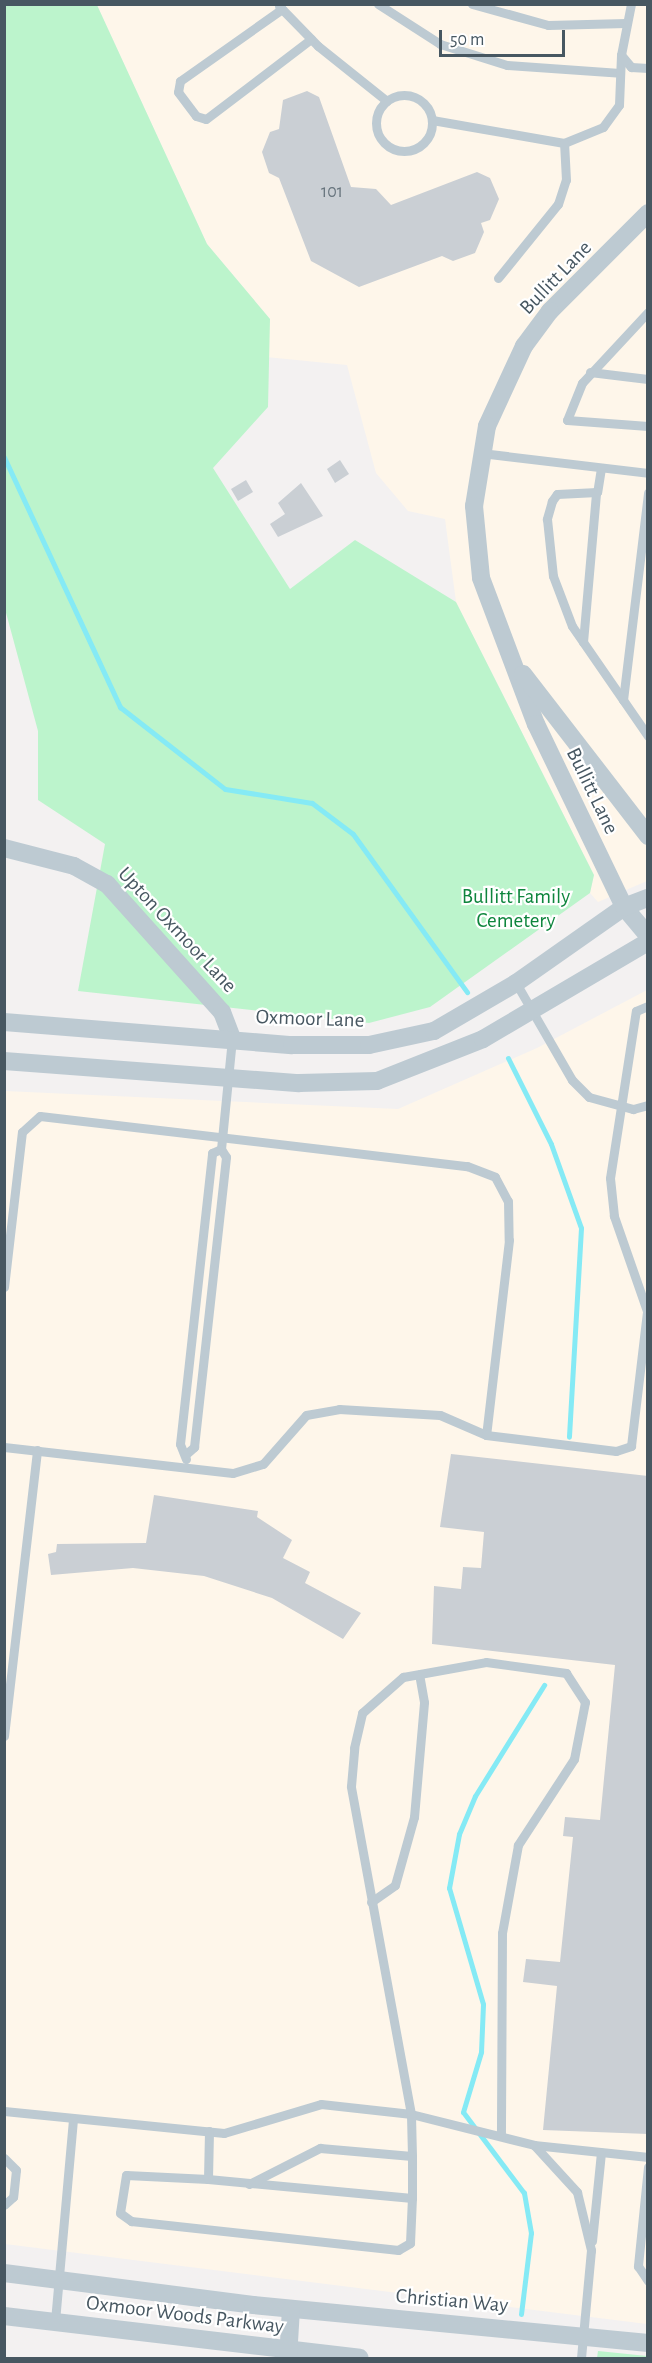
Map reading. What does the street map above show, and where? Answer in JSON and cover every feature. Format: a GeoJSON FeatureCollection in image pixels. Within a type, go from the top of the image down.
{"type":"FeatureCollection","features":[{"type":"Feature","properties":{"kind":"street","name":"Bullitt Lane"},"geometry":{"type":"LineString","coordinates":[[648,213],[550,311],[524,346],[504,381],[481,453],[474,532],[481,578],[555,767],[624,907],[648,936]]}},
{"type":"Feature","properties":{"kind":"street","name":"Bullitt Lane"},"geometry":{"type":"LineString","coordinates":[[511,658],[648,836]]}},
{"type":"Feature","properties":{"kind":"street","name":"Upton Oxmoor Lane"},"geometry":{"type":"LineString","coordinates":[[4,848],[74,867],[107,884],[222,1012],[232,1038]]}},
{"type":"Feature","properties":{"kind":"street","name":"Oxmoor Lane"},"geometry":{"type":"LineString","coordinates":[[4,1022],[369,1045],[434,1031],[516,983],[624,907],[648,898]]}},
{"type":"Feature","properties":{"kind":"street"},"geometry":{"type":"LineString","coordinates":[[4,1061],[227,1078],[377,1081],[483,1039],[532,1008],[648,942]]}},
{"type":"Feature","properties":{"kind":"street","name":"Oxmoor Woods Parkway"},"geometry":{"type":"LineString","coordinates":[[4,2273],[60,2278],[253,2305]]}},
{"type":"Feature","properties":{"kind":"street","name":"Christian Way"},"geometry":{"type":"LineString","coordinates":[[253,2305],[584,2335],[648,2343]]}},
{"type":"Feature","properties":{"kind":"street"},"geometry":{"type":"LineString","coordinates":[[288,2354],[291,2309]]}},
{"type":"Feature","properties":{"kind":"street","name":"Oxmoor Woods Parkway"},"geometry":{"type":"LineString","coordinates":[[4,2316],[55,2321],[288,2354],[360,2358]]}},
{"type":"Feature","properties":{"kind":"lane"},"geometry":{"type":"LineString","coordinates":[[378,4],[440,44],[507,65],[620,72]]}},
{"type":"Feature","properties":{"kind":"lane"},"geometry":{"type":"LineString","coordinates":[[472,4],[548,25],[626,23]]}},
{"type":"Feature","properties":{"kind":"lane"},"geometry":{"type":"LineString","coordinates":[[432,120],[422,145],[395,151],[376,131],[378,112],[387,101],[399,95],[417,98],[432,120],[564,143],[603,127],[619,105],[621,55],[631,4]]}},
{"type":"Feature","properties":{"kind":"lane"},"geometry":{"type":"LineString","coordinates":[[311,39],[206,119],[196,116],[178,92],[180,81],[280,7],[311,39],[387,101]]}},
{"type":"Feature","properties":{"kind":"lane"},"geometry":{"type":"LineString","coordinates":[[621,55],[631,67],[648,68]]}},
{"type":"Feature","properties":{"kind":"lane"},"geometry":{"type":"LineString","coordinates":[[498,278],[558,204],[566,180],[564,143]]}},
{"type":"Feature","properties":{"kind":"lane"},"geometry":{"type":"LineString","coordinates":[[648,312],[590,372],[567,420],[648,426]]}},
{"type":"Feature","properties":{"kind":"lane"},"geometry":{"type":"LineString","coordinates":[[634,324],[648,325]]}},
{"type":"Feature","properties":{"kind":"lane"},"geometry":{"type":"LineString","coordinates":[[590,372],[648,379]]}},
{"type":"Feature","properties":{"kind":"lane"},"geometry":{"type":"LineString","coordinates":[[481,453],[648,473]]}},
{"type":"Feature","properties":{"kind":"lane"},"geometry":{"type":"LineString","coordinates":[[583,642],[596,492],[601,468]]}},
{"type":"Feature","properties":{"kind":"lane"},"geometry":{"type":"LineString","coordinates":[[596,492],[557,494],[547,519],[553,576],[583,642],[648,736]]}},
{"type":"Feature","properties":{"kind":"lane"},"geometry":{"type":"LineString","coordinates":[[623,700],[648,492]]}},
{"type":"Feature","properties":{"kind":"lane"},"geometry":{"type":"LineString","coordinates":[[516,983],[572,1080],[589,1097],[617,1106],[648,1104]]}},
{"type":"Feature","properties":{"kind":"lane"},"geometry":{"type":"LineString","coordinates":[[4,1448],[233,1473],[263,1464],[306,1415],[339,1409],[440,1415],[486,1436],[616,1451],[631,1446],[647,1311],[614,1216],[610,1178],[617,1106],[636,1011],[648,1006]]}},
{"type":"Feature","properties":{"kind":"lane"},"geometry":{"type":"LineString","coordinates":[[186,1454],[195,1447],[226,1157],[220,1149],[232,1038]]}},
{"type":"Feature","properties":{"kind":"lane"},"geometry":{"type":"LineString","coordinates":[[4,1287],[22,1132],[29,1121],[40,1116],[468,1166],[502,1184],[509,1240],[486,1436]]}},
{"type":"Feature","properties":{"kind":"lane"},"geometry":{"type":"LineString","coordinates":[[185,1467],[186,1454],[180,1444],[210,1165],[212,1153],[220,1149]]}},
{"type":"Feature","properties":{"kind":"lane"},"geometry":{"type":"LineString","coordinates":[[4,1736],[37,1450]]}},
{"type":"Feature","properties":{"kind":"lane"},"geometry":{"type":"LineString","coordinates":[[412,2198],[208,2179],[126,2175],[120,2213],[131,2222],[398,2250],[410,2243],[412,2198],[411,2114],[351,1786],[354,1748],[362,1713],[403,1677],[486,1662],[566,1673],[585,1702],[574,1759],[518,1845],[502,1933],[498,2136]]}},
{"type":"Feature","properties":{"kind":"lane"},"geometry":{"type":"LineString","coordinates":[[371,1902],[395,1885],[414,1817],[424,1702],[419,1674]]}},
{"type":"Feature","properties":{"kind":"lane"},"geometry":{"type":"LineString","coordinates":[[4,2112],[224,2133],[321,2104],[411,2114],[534,2145],[648,2157]]}},
{"type":"Feature","properties":{"kind":"lane"},"geometry":{"type":"LineString","coordinates":[[55,2321],[73,2119]]}},
{"type":"Feature","properties":{"kind":"lane"},"geometry":{"type":"LineString","coordinates":[[208,2131],[208,2179]]}},
{"type":"Feature","properties":{"kind":"lane"},"geometry":{"type":"LineString","coordinates":[[534,2145],[577,2192],[591,2250]]}},
{"type":"Feature","properties":{"kind":"lane"},"geometry":{"type":"LineString","coordinates":[[249,2184],[320,2148],[412,2156]]}},
{"type":"Feature","properties":{"kind":"lane"},"geometry":{"type":"LineString","coordinates":[[581,2358],[601,2152]]}},
{"type":"Feature","properties":{"kind":"lane"},"geometry":{"type":"LineString","coordinates":[[4,2158],[16,2170],[13,2197],[4,2205]]}},
{"type":"Feature","properties":{"kind":"lane"},"geometry":{"type":"LineString","coordinates":[[648,2167],[638,2266],[648,2281]]}},
{"type":"Feature","properties":{"kind":"shaded area"},"geometry":{"type":"Polygon","coordinates":[[[97,5],[647,5],[647,881],[598,902],[590,893],[594,875],[456,602],[445,519],[408,511],[376,473],[347,365],[266,357],[270,319],[207,244],[97,5]]]}},
{"type":"Feature","properties":{"kind":"shaded area"},"geometry":{"type":"Polygon","coordinates":[[[647,990],[647,2324],[5,2244],[5,1091],[398,1109],[537,1048],[647,990]]]}},
{"type":"Feature","properties":{"kind":"green space","name":"Bullitt Family Cemetery"},"geometry":{"type":"Polygon","coordinates":[[[4,5],[97,5],[207,244],[270,319],[268,407],[213,468],[290,589],[355,540],[456,602],[594,875],[590,893],[430,1007],[369,1023],[78,991],[105,844],[38,800],[38,731],[5,609],[4,5]]]}},
{"type":"Feature","properties":{"kind":"green space"},"geometry":{"type":"Polygon","coordinates":[[[598,2351],[647,2356],[647,2358],[597,2358],[598,2351]]]}},
{"type":"Feature","properties":{"kind":"building"},"geometry":{"type":"Polygon","coordinates":[[[307,91],[319,97],[351,187],[376,189],[391,205],[477,172],[490,178],[499,199],[490,220],[481,223],[484,232],[475,253],[453,261],[442,256],[359,287],[311,261],[279,178],[269,173],[262,152],[270,132],[279,129],[283,100],[307,91]]]}},
{"type":"Feature","properties":{"kind":"building"},"geometry":{"type":"Polygon","coordinates":[[[340,460],[349,474],[335,483],[327,469],[340,460]]]}},
{"type":"Feature","properties":{"kind":"building"},"geometry":{"type":"Polygon","coordinates":[[[246,480],[253,492],[238,501],[231,489],[246,480]]]}},
{"type":"Feature","properties":{"kind":"building"},"geometry":{"type":"Polygon","coordinates":[[[301,483],[323,516],[278,537],[270,524],[285,514],[278,503],[301,483]]]}},
{"type":"Feature","properties":{"kind":"building"},"geometry":{"type":"Polygon","coordinates":[[[451,1454],[648,1476],[648,2134],[543,2130],[557,1986],[523,1982],[526,1959],[560,1962],[573,1837],[563,1836],[565,1817],[600,1820],[615,1665],[432,1644],[434,1586],[461,1589],[463,1567],[481,1568],[484,1532],[440,1527],[451,1454]]]}},
{"type":"Feature","properties":{"kind":"building"},"geometry":{"type":"Polygon","coordinates":[[[154,1495],[258,1511],[257,1517],[292,1540],[283,1558],[310,1572],[305,1583],[361,1613],[343,1639],[272,1598],[204,1576],[133,1568],[51,1575],[48,1554],[56,1552],[57,1544],[146,1543],[154,1495]]]}},
{"type":"Feature","properties":{"kind":"waterway"},"geometry":{"type":"LineString","coordinates":[[4,457],[120,707],[225,789],[312,803],[353,834],[467,992]]}},
{"type":"Feature","properties":{"kind":"waterway"},"geometry":{"type":"LineString","coordinates":[[508,1058],[551,1144],[581,1228],[569,1437]]}},
{"type":"Feature","properties":{"kind":"waterway"},"geometry":{"type":"LineString","coordinates":[[521,2314],[531,2233],[524,2193],[463,2112],[481,2052],[483,2004],[449,1888],[459,1834],[475,1796],[544,1685]]}}]}
